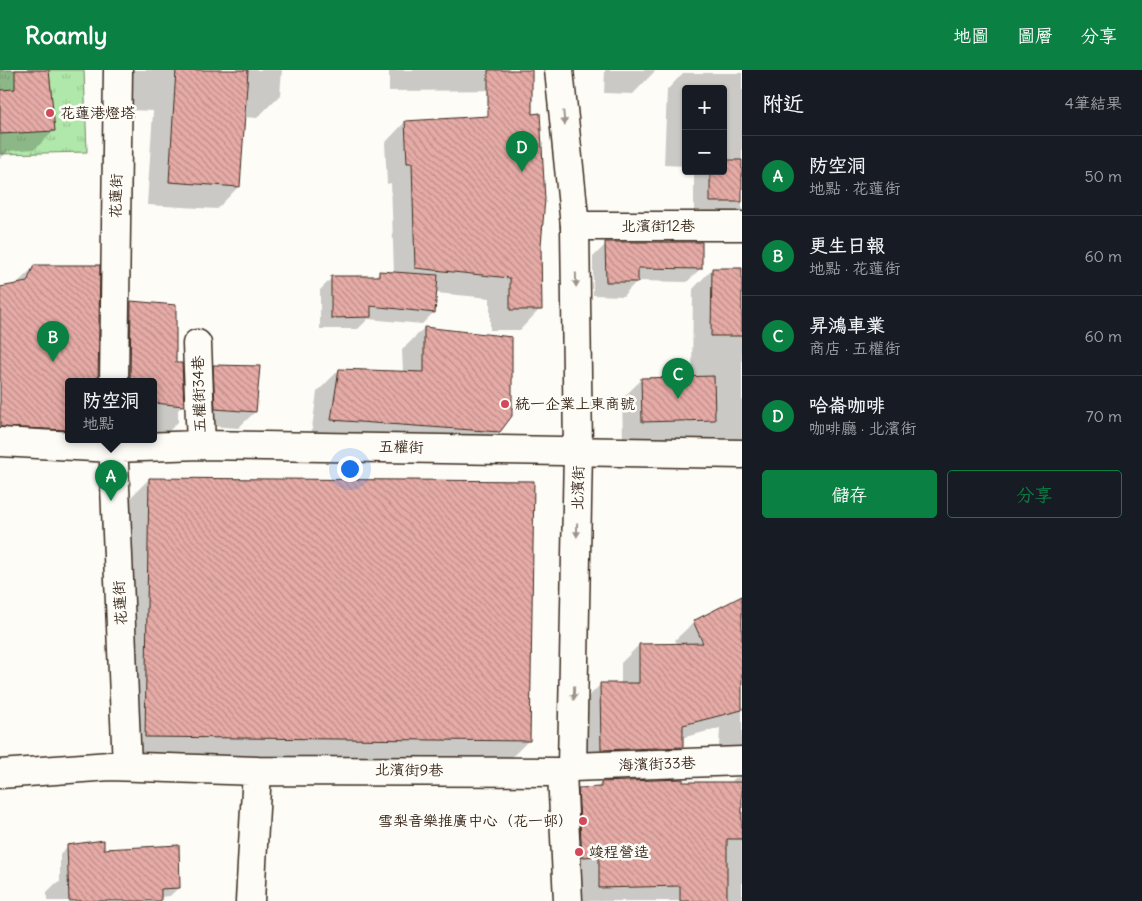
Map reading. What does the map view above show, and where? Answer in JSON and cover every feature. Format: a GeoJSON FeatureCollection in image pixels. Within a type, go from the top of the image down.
{"type":"FeatureCollection","features":[{"type":"Feature","properties":{"kind":"street","name":"花蓮街"},"geometry":{"type":"LineString","coordinates":[[114,378],[118,70]]}},
{"type":"Feature","properties":{"kind":"street","name":"北濱街"},"geometry":{"type":"LineString","coordinates":[[559,70],[575,226],[578,450],[567,770],[568,901]]}},
{"type":"Feature","properties":{"kind":"street","name":"北濱街12巷"},"geometry":{"type":"LineString","coordinates":[[575,226],[742,226]]}},
{"type":"Feature","properties":{"kind":"street","name":"五權街34巷"},"geometry":{"type":"LineString","coordinates":[[197,344],[201,444]]}},
{"type":"Feature","properties":{"kind":"street","name":"五權街"},"geometry":{"type":"LineString","coordinates":[[0,442],[742,454]]}},
{"type":"Feature","properties":{"kind":"street","name":"花蓮街"},"geometry":{"type":"LineString","coordinates":[[113,444],[127,766]]}},
{"type":"Feature","properties":{"kind":"street","name":"海濱街33巷"},"geometry":{"type":"LineString","coordinates":[[567,770],[742,760]]}},
{"type":"Feature","properties":{"kind":"street","name":"北濱街9巷"},"geometry":{"type":"LineString","coordinates":[[0,774],[127,766],[257,771],[567,770]]}},
{"type":"Feature","properties":{"kind":"street"},"geometry":{"type":"LineString","coordinates":[[250,901],[257,771]]}},
{"type":"Feature","properties":{"kind":"green space","name":"花蓮港燈塔"},"geometry":{"type":"Polygon","coordinates":[[[0,70],[84,70],[87,152],[0,154],[0,70]]]}},
{"type":"Feature","properties":{"kind":"building"},"geometry":{"type":"Polygon","coordinates":[[[15,70],[49,70],[55,131],[0,134],[0,90],[15,89],[15,70]]]}},
{"type":"Feature","properties":{"kind":"building"},"geometry":{"type":"Polygon","coordinates":[[[176,70],[248,70],[240,187],[169,182],[176,70]]]}},
{"type":"Feature","properties":{"kind":"building"},"geometry":{"type":"Polygon","coordinates":[[[488,70],[532,70],[532,114],[540,113],[545,199],[541,245],[542,310],[510,310],[510,278],[415,268],[412,163],[407,163],[405,121],[488,116],[488,70]]]}},
{"type":"Feature","properties":{"kind":"building"},"geometry":{"type":"Polygon","coordinates":[[[727,160],[742,160],[742,202],[710,202],[710,175],[727,175],[727,160]]]}},
{"type":"Feature","properties":{"kind":"building"},"geometry":{"type":"Polygon","coordinates":[[[605,242],[702,242],[702,269],[638,268],[638,282],[606,282],[605,242]]]}},
{"type":"Feature","properties":{"kind":"building"},"geometry":{"type":"Polygon","coordinates":[[[34,265],[100,265],[98,378],[65,378],[65,430],[0,427],[0,287],[27,282],[34,265]]]}},
{"type":"Feature","properties":{"kind":"building"},"geometry":{"type":"Polygon","coordinates":[[[712,268],[742,268],[742,336],[711,336],[712,268]]]}},
{"type":"Feature","properties":{"kind":"building"},"geometry":{"type":"Polygon","coordinates":[[[379,271],[438,275],[435,313],[371,306],[371,317],[331,318],[331,276],[379,276],[379,271]]]}},
{"type":"Feature","properties":{"kind":"building"},"geometry":{"type":"Polygon","coordinates":[[[131,301],[176,305],[176,363],[182,363],[184,406],[157,403],[157,378],[130,378],[131,301]]]}},
{"type":"Feature","properties":{"kind":"building"},"geometry":{"type":"Polygon","coordinates":[[[424,327],[512,337],[512,416],[500,432],[331,420],[339,369],[424,372],[424,327]]]}},
{"type":"Feature","properties":{"kind":"building"},"geometry":{"type":"Polygon","coordinates":[[[213,365],[260,366],[256,412],[215,409],[213,365]]]}},
{"type":"Feature","properties":{"kind":"building"},"geometry":{"type":"Polygon","coordinates":[[[714,376],[715,420],[642,422],[641,378],[714,376]]]}},
{"type":"Feature","properties":{"kind":"building"},"geometry":{"type":"Polygon","coordinates":[[[149,478],[534,481],[530,741],[145,737],[149,478]]]}},
{"type":"Feature","properties":{"kind":"building"},"geometry":{"type":"Polygon","coordinates":[[[742,596],[742,710],[683,725],[683,747],[601,750],[600,683],[639,683],[639,644],[703,643],[693,621],[742,596]]]}},
{"type":"Feature","properties":{"kind":"building"},"geometry":{"type":"Polygon","coordinates":[[[683,779],[683,782],[742,782],[742,839],[727,839],[727,901],[680,901],[680,886],[599,888],[599,856],[582,857],[578,788],[601,787],[601,782],[683,779]]]}},
{"type":"Feature","properties":{"kind":"building"},"geometry":{"type":"Polygon","coordinates":[[[104,840],[104,849],[179,845],[180,888],[161,889],[161,901],[69,901],[67,845],[104,840]]]}},
{"type":"Feature","properties":{"kind":"place","name":"花蓮港燈塔"},"geometry":{"type":"Point","coordinates":[50,113]}},
{"type":"Feature","properties":{"kind":"place","name":"哈崙咖啡"},"geometry":{"type":"Point","coordinates":[522,172]}},
{"type":"Feature","properties":{"kind":"place","name":"更生日報"},"geometry":{"type":"Point","coordinates":[53,362]}},
{"type":"Feature","properties":{"kind":"place","name":"昇鴻車業"},"geometry":{"type":"Point","coordinates":[678,399]}},
{"type":"Feature","properties":{"kind":"place","name":"統一企業上東商號"},"geometry":{"type":"Point","coordinates":[505,404]}},
{"type":"Feature","properties":{"kind":"place","name":"防空洞"},"geometry":{"type":"Point","coordinates":[111,501]}},
{"type":"Feature","properties":{"kind":"place","name":"雪梨音樂推廣中心（花一邨）"},"geometry":{"type":"Point","coordinates":[583,821]}},
{"type":"Feature","properties":{"kind":"place","name":"竣程營造"},"geometry":{"type":"Point","coordinates":[579,852]}}]}
